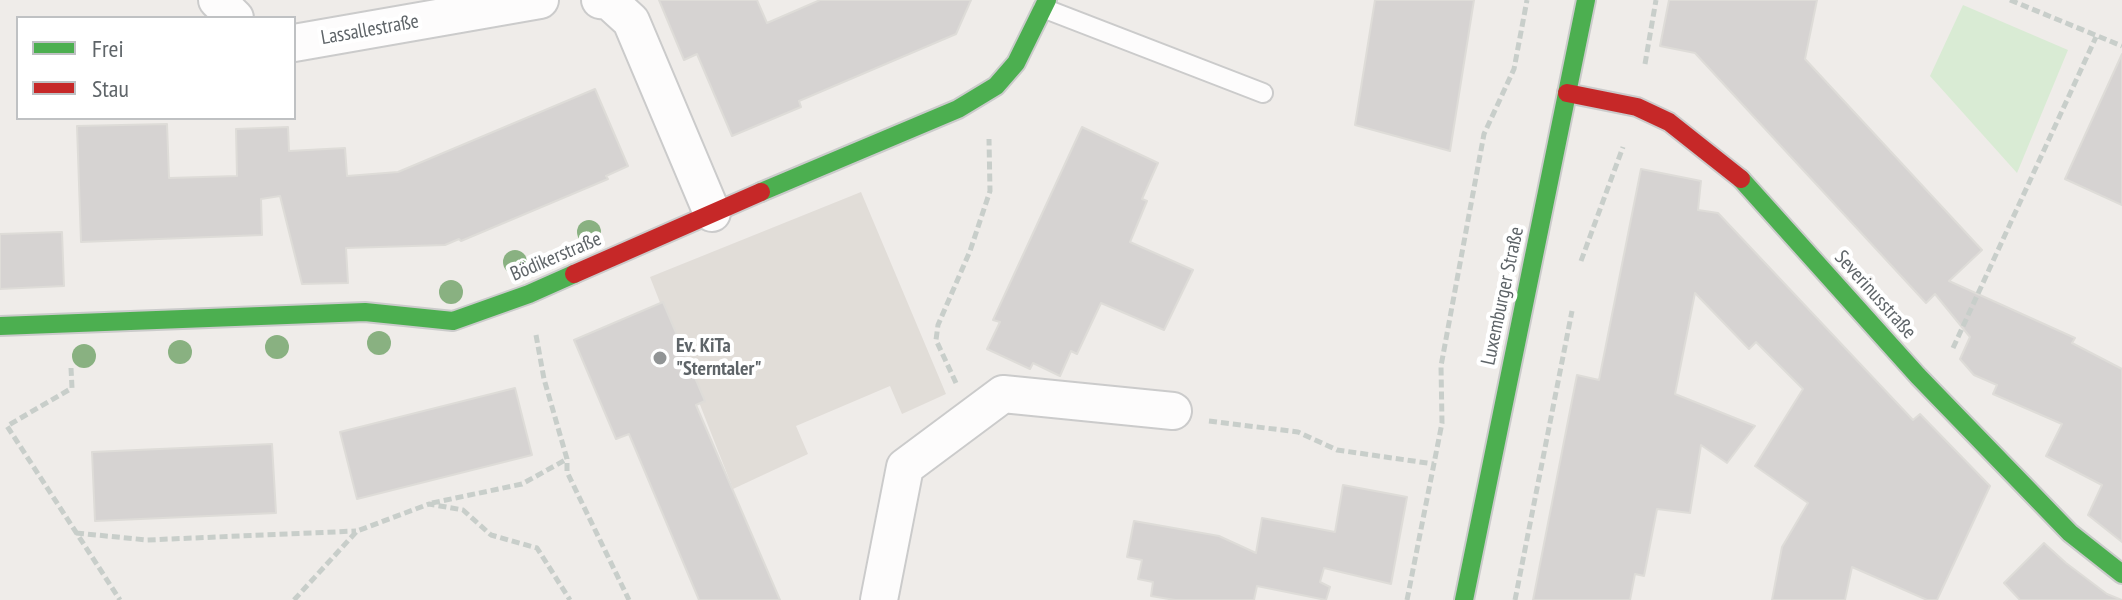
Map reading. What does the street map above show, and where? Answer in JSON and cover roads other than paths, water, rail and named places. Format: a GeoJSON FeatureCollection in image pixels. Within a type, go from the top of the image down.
{"type":"FeatureCollection","features":[{"type":"Feature","properties":{"kind":"street"},"geometry":{"type":"LineString","coordinates":[[217,0],[233,16]]}},
{"type":"Feature","properties":{"kind":"street","name":"Lassallestraße"},"geometry":{"type":"LineString","coordinates":[[296,43],[540,0]]}},
{"type":"Feature","properties":{"kind":"street"},"geometry":{"type":"LineString","coordinates":[[600,0],[609,1],[631,21],[712,213]]}},
{"type":"Feature","properties":{"kind":"street","name":"Luxemburger Straße"},"geometry":{"type":"LineString","coordinates":[[1464,600],[1586,0]]}},
{"type":"Feature","properties":{"kind":"street","name":"Bödikerstraße"},"geometry":{"type":"LineString","coordinates":[[0,326],[365,312],[453,321],[529,294],[958,109],[996,86],[1016,63],[1045,4]]}},
{"type":"Feature","properties":{"kind":"street","name":"Severinusstraße"},"geometry":{"type":"LineString","coordinates":[[1567,93],[1637,107],[1669,122],[1736,174],[1918,376],[2070,533],[2122,574]]}},
{"type":"Feature","properties":{"kind":"street"},"geometry":{"type":"LineString","coordinates":[[879,600],[905,467],[1003,394],[1173,411]]}},
{"type":"Feature","properties":{"kind":"lane"},"geometry":{"type":"LineString","coordinates":[[1045,4],[1263,93]]}},
{"type":"Feature","properties":{"kind":"place","name":"Ev. KiTa \"Sterntaler\""},"geometry":{"type":"Point","coordinates":[660,358]}}]}
